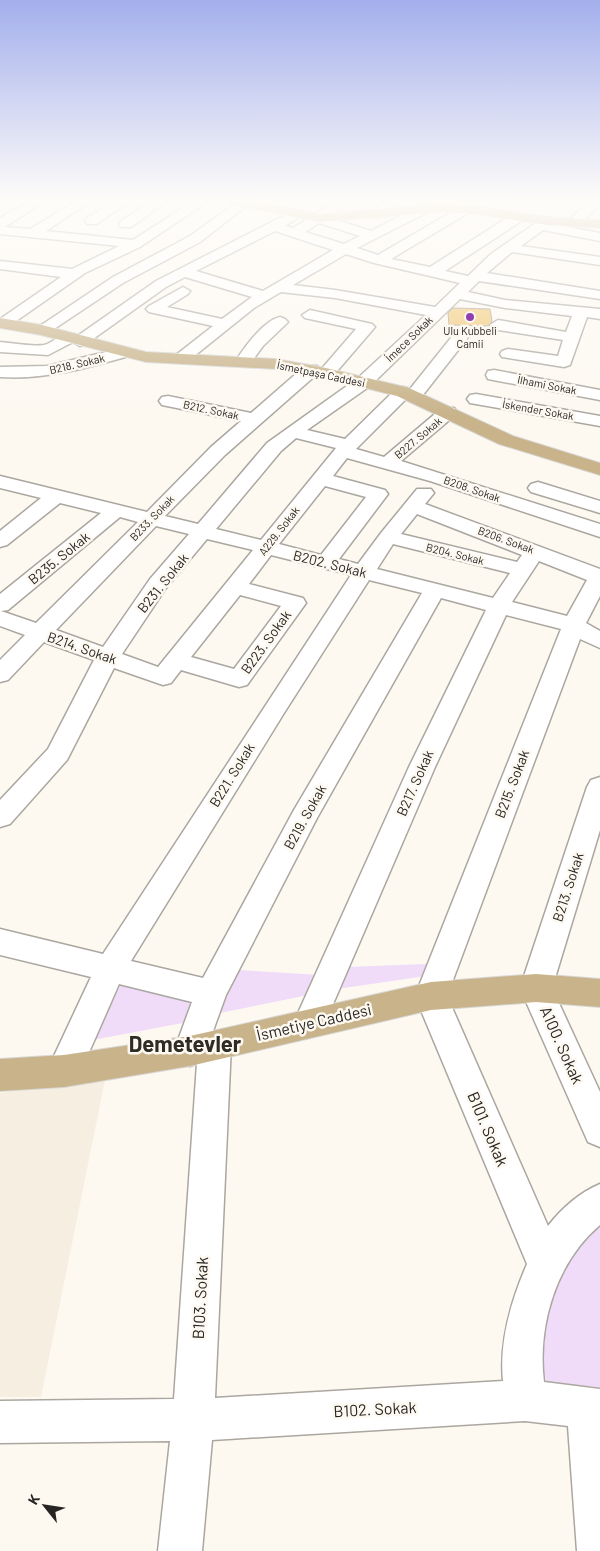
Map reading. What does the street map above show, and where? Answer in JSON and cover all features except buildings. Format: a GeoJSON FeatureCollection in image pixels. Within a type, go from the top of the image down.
{"type":"FeatureCollection","features":[{"type":"Feature","properties":{"kind":"main road","name":"İsmetpaşa Caddesi"},"geometry":{"type":"LineString","coordinates":[[2,323],[42,330],[123,353],[146,357],[243,362],[319,371],[408,394],[506,440],[600,469]]}},
{"type":"Feature","properties":{"kind":"main road","name":"İsmetiye Caddesi"},"geometry":{"type":"LineString","coordinates":[[0,1075],[64,1071],[202,1048],[431,996],[536,988],[600,993]]}},
{"type":"Feature","properties":{"kind":"street"},"geometry":{"type":"LineString","coordinates":[[63,272],[75,274]]}},
{"type":"Feature","properties":{"kind":"street"},"geometry":{"type":"LineString","coordinates":[[2,323],[78,272]]}},
{"type":"Feature","properties":{"kind":"street"},"geometry":{"type":"LineString","coordinates":[[42,330],[132,272]]}},
{"type":"Feature","properties":{"kind":"street"},"geometry":{"type":"LineString","coordinates":[[0,346],[48,350],[75,339],[182,272]]}},
{"type":"Feature","properties":{"kind":"street"},"geometry":{"type":"LineString","coordinates":[[184,272],[265,296]]}},
{"type":"Feature","properties":{"kind":"street"},"geometry":{"type":"LineString","coordinates":[[182,358],[225,324],[304,272]]}},
{"type":"Feature","properties":{"kind":"street"},"geometry":{"type":"LineString","coordinates":[[394,276],[398,272]]}},
{"type":"Feature","properties":{"kind":"street"},"geometry":{"type":"LineString","coordinates":[[437,272],[600,295]]}},
{"type":"Feature","properties":{"kind":"street","name":"İmece Sokak"},"geometry":{"type":"LineString","coordinates":[[364,382],[480,272]]}},
{"type":"Feature","properties":{"kind":"street"},"geometry":{"type":"LineString","coordinates":[[204,278],[154,309],[225,324]]}},
{"type":"Feature","properties":{"kind":"street"},"geometry":{"type":"LineString","coordinates":[[213,295],[229,286]]}},
{"type":"Feature","properties":{"kind":"street"},"geometry":{"type":"LineString","coordinates":[[281,288],[335,294],[438,312]]}},
{"type":"Feature","properties":{"kind":"street"},"geometry":{"type":"LineString","coordinates":[[458,294],[505,304],[600,314]]}},
{"type":"Feature","properties":{"kind":"street"},"geometry":{"type":"LineString","coordinates":[[182,315],[198,305]]}},
{"type":"Feature","properties":{"kind":"street"},"geometry":{"type":"LineString","coordinates":[[498,325],[570,337],[581,311]]}},
{"type":"Feature","properties":{"kind":"street","name":"B233. Sokak"},"geometry":{"type":"LineString","coordinates":[[0,674],[218,451],[255,419],[319,371],[367,327],[310,316]]}},
{"type":"Feature","properties":{"kind":"street"},"geometry":{"type":"LineString","coordinates":[[243,362],[257,343],[280,322]]}},
{"type":"Feature","properties":{"kind":"street","name":"A229. Sokak"},"geometry":{"type":"LineString","coordinates":[[170,669],[346,448],[408,394],[460,337]]}},
{"type":"Feature","properties":{"kind":"street","name":"B227. Sokak"},"geometry":{"type":"LineString","coordinates":[[388,463],[450,414],[476,399],[512,348],[562,367],[570,337]]}},
{"type":"Feature","properties":{"kind":"street","name":"B218. Sokak"},"geometry":{"type":"LineString","coordinates":[[0,372],[21,374],[65,369],[123,353]]}},
{"type":"Feature","properties":{"kind":"street"},"geometry":{"type":"LineString","coordinates":[[0,388],[21,374]]}},
{"type":"Feature","properties":{"kind":"street","name":"İlhami Sokak"},"geometry":{"type":"LineString","coordinates":[[494,375],[600,395]]}},
{"type":"Feature","properties":{"kind":"street","name":"B231. Sokak"},"geometry":{"type":"LineString","coordinates":[[0,817],[58,754],[108,657],[158,584],[205,532],[274,447],[292,432],[364,382]]}},
{"type":"Feature","properties":{"kind":"street","name":"İskender Sokak"},"geometry":{"type":"LineString","coordinates":[[476,399],[600,421]]}},
{"type":"Feature","properties":{"kind":"street","name":"B212. Sokak"},"geometry":{"type":"LineString","coordinates":[[168,401],[255,419]]}},
{"type":"Feature","properties":{"kind":"street","name":"B208. Sokak"},"geometry":{"type":"LineString","coordinates":[[292,432],[437,477],[600,531]]}},
{"type":"Feature","properties":{"kind":"street"},"geometry":{"type":"LineString","coordinates":[[320,479],[378,494],[326,563]]}},
{"type":"Feature","properties":{"kind":"street","name":"B202. Sokak"},"geometry":{"type":"LineString","coordinates":[[0,482],[151,518],[574,625],[600,641]]}},
{"type":"Feature","properties":{"kind":"street"},"geometry":{"type":"LineString","coordinates":[[538,488],[600,507]]}},
{"type":"Feature","properties":{"kind":"street"},"geometry":{"type":"LineString","coordinates":[[0,541],[56,496]]}},
{"type":"Feature","properties":{"kind":"street","name":"B221. Sokak"},"geometry":{"type":"LineString","coordinates":[[64,1071],[111,967],[275,707],[388,537],[418,500]]}},
{"type":"Feature","properties":{"kind":"street","name":"B206. Sokak"},"geometry":{"type":"LineString","coordinates":[[418,500],[529,561],[599,576]]}},
{"type":"Feature","properties":{"kind":"street","name":"B235. Sokak"},"geometry":{"type":"LineString","coordinates":[[0,605],[117,510]]}},
{"type":"Feature","properties":{"kind":"street","name":"B204. Sokak"},"geometry":{"type":"LineString","coordinates":[[388,537],[529,561]]}},
{"type":"Feature","properties":{"kind":"street","name":"B217. Sokak"},"geometry":{"type":"LineString","coordinates":[[310,1022],[422,767],[498,607],[529,561]]}},
{"type":"Feature","properties":{"kind":"street","name":"B215. Sokak"},"geometry":{"type":"LineString","coordinates":[[431,996],[574,625],[599,576]]}},
{"type":"Feature","properties":{"kind":"street","name":"B223. Sokak"},"geometry":{"type":"LineString","coordinates":[[170,669],[239,679],[295,602],[235,587]]}},
{"type":"Feature","properties":{"kind":"street","name":"B219. Sokak"},"geometry":{"type":"LineString","coordinates":[[202,1048],[212,993],[304,817],[434,590]]}},
{"type":"Feature","properties":{"kind":"street","name":"B214. Sokak"},"geometry":{"type":"LineString","coordinates":[[0,618],[108,657],[170,669]]}},
{"type":"Feature","properties":{"kind":"street","name":"B213. Sokak"},"geometry":{"type":"LineString","coordinates":[[536,988],[600,787]]}},
{"type":"Feature","properties":{"kind":"street"},"geometry":{"type":"LineString","coordinates":[[0,942],[111,967],[212,993]]}},
{"type":"Feature","properties":{"kind":"street","name":"A100. Sokak"},"geometry":{"type":"LineString","coordinates":[[536,988],[600,1130]]}},
{"type":"Feature","properties":{"kind":"street","name":"B101. Sokak"},"geometry":{"type":"LineString","coordinates":[[431,996],[545,1263]]}},
{"type":"Feature","properties":{"kind":"street","name":"B103. Sokak"},"geometry":{"type":"LineString","coordinates":[[180,1551],[194,1420],[202,1048]]}},
{"type":"Feature","properties":{"kind":"street"},"geometry":{"type":"LineString","coordinates":[[525,1400],[521,1351],[535,1289],[545,1263],[558,1242],[589,1210],[600,1202]]}},
{"type":"Feature","properties":{"kind":"street","name":"B102. Sokak"},"geometry":{"type":"LineString","coordinates":[[0,1422],[194,1420],[525,1400],[594,1410]]}},
{"type":"Feature","properties":{"kind":"street"},"geometry":{"type":"LineString","coordinates":[[594,1410],[599,1551]]}},
{"type":"Feature","properties":{"kind":"shaded area"},"geometry":{"type":"Polygon","coordinates":[[[427,964],[426,976],[337,989],[346,967],[427,964]]]}},
{"type":"Feature","properties":{"kind":"shaded area"},"geometry":{"type":"Polygon","coordinates":[[[238,970],[320,975],[313,994],[220,1013],[238,970]]]}},
{"type":"Feature","properties":{"kind":"shaded area"},"geometry":{"type":"Polygon","coordinates":[[[126,974],[199,995],[188,1022],[93,1040],[126,974]]]}},
{"type":"Feature","properties":{"kind":"shaded area"},"geometry":{"type":"Polygon","coordinates":[[[105,1080],[41,1397],[0,1397],[0,1093],[105,1080]]]}},
{"type":"Feature","properties":{"kind":"shaded area"},"geometry":{"type":"Polygon","coordinates":[[[600,1219],[600,1387],[547,1383],[540,1357],[545,1308],[566,1257],[600,1219]]]}},
{"type":"Feature","properties":{"kind":"place","name":"Ulu Kubbeli Camii"},"geometry":{"type":"Point","coordinates":[470,317]}},
{"type":"Feature","properties":{"kind":"district","name":"Demetevler"},"geometry":{"type":"Point","coordinates":[185,1044]}}]}
